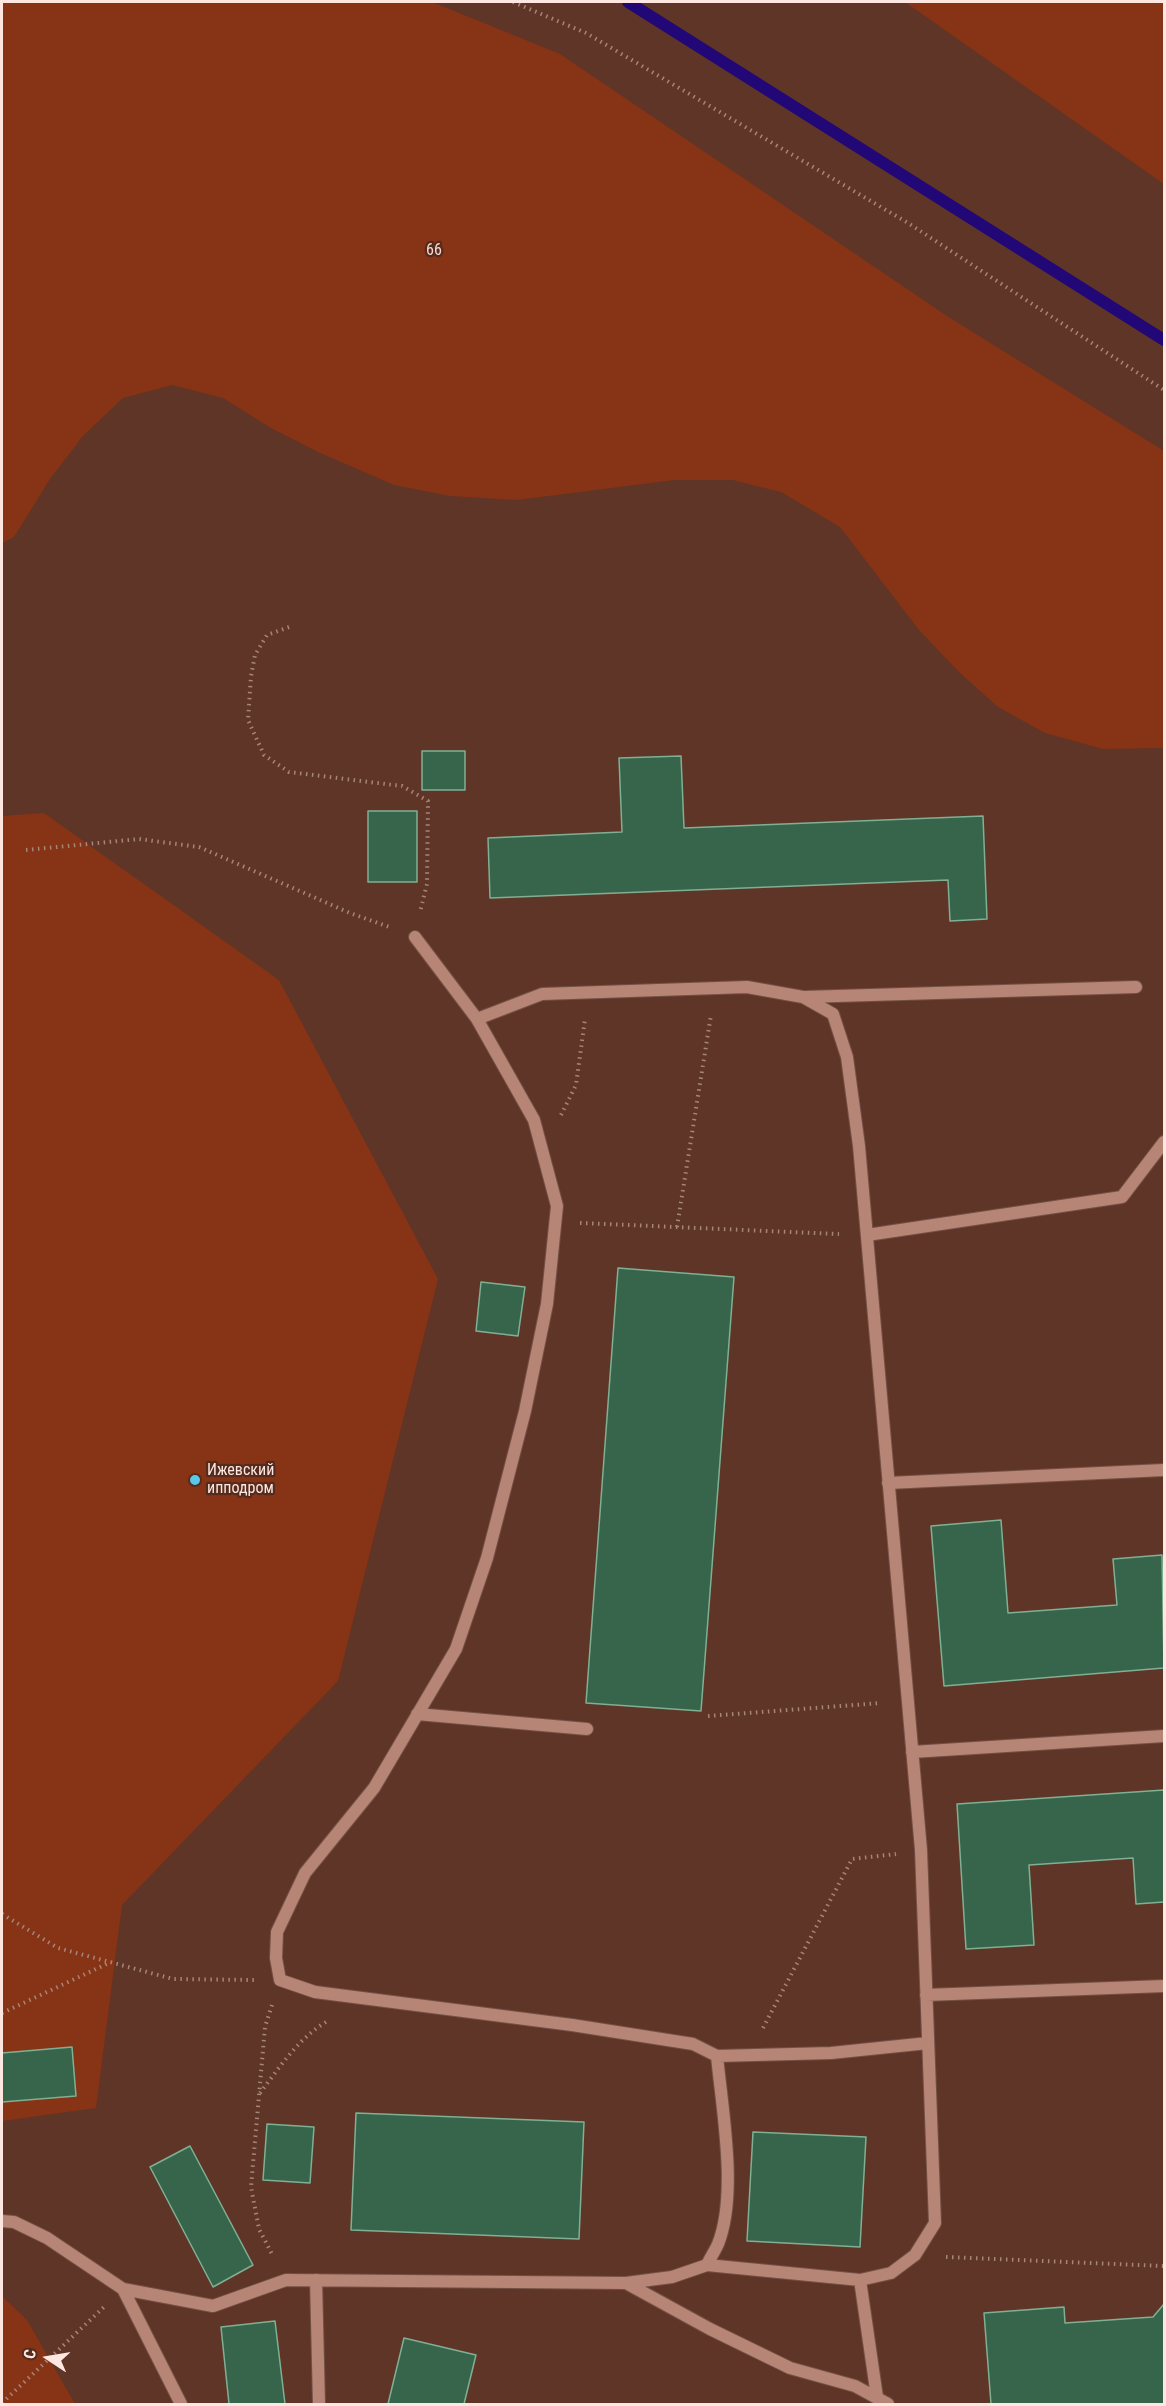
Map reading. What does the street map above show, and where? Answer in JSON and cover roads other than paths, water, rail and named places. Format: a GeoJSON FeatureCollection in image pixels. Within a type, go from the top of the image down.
{"type":"FeatureCollection","features":[{"type":"Feature","properties":{"kind":"lane"},"geometry":{"type":"LineString","coordinates":[[415,937],[477,1019],[534,1120],[557,1206],[548,1304],[525,1411],[487,1558],[456,1649],[374,1788],[305,1873],[277,1932],[276,1958],[280,1980],[315,1992],[572,2025],[693,2044],[717,2056],[831,2053],[928,2043]]}},
{"type":"Feature","properties":{"kind":"lane"},"geometry":{"type":"LineString","coordinates":[[477,1019],[542,994],[747,987],[803,997],[1136,987]]}},
{"type":"Feature","properties":{"kind":"lane"},"geometry":{"type":"LineString","coordinates":[[2,2221],[14,2223],[47,2238],[123,2289],[213,2306],[286,2280],[627,2283],[672,2277],[707,2265],[860,2280],[891,2272],[915,2255],[934,2223],[921,1850],[867,1235],[859,1146],[847,1057],[833,1014],[803,997]]}},
{"type":"Feature","properties":{"kind":"lane"},"geometry":{"type":"LineString","coordinates":[[867,1235],[1122,1197],[1164,1142]]}},
{"type":"Feature","properties":{"kind":"lane"},"geometry":{"type":"LineString","coordinates":[[888,1483],[1164,1470]]}},
{"type":"Feature","properties":{"kind":"lane"},"geometry":{"type":"LineString","coordinates":[[417,1714],[587,1729]]}},
{"type":"Feature","properties":{"kind":"lane"},"geometry":{"type":"LineString","coordinates":[[912,1752],[1164,1736]]}},
{"type":"Feature","properties":{"kind":"lane"},"geometry":{"type":"LineString","coordinates":[[926,1995],[1164,1986]]}},
{"type":"Feature","properties":{"kind":"lane"},"geometry":{"type":"LineString","coordinates":[[707,2265],[718,2244],[725,2214],[727,2155],[717,2056]]}},
{"type":"Feature","properties":{"kind":"lane"},"geometry":{"type":"LineString","coordinates":[[316,2280],[319,2404]]}},
{"type":"Feature","properties":{"kind":"lane"},"geometry":{"type":"LineString","coordinates":[[860,2280],[883,2401]]}},
{"type":"Feature","properties":{"kind":"lane"},"geometry":{"type":"LineString","coordinates":[[627,2283],[710,2329],[790,2368],[855,2386],[883,2401]]}},
{"type":"Feature","properties":{"kind":"lane"},"geometry":{"type":"LineString","coordinates":[[123,2289],[181,2404]]}},
{"type":"Feature","properties":{"kind":"waterway"},"geometry":{"type":"LineString","coordinates":[[628,2],[1164,340]]}},
{"type":"Feature","properties":{"kind":"place","name":"Ижевский ипподром"},"geometry":{"type":"Point","coordinates":[195,1480]}},
{"type":"Feature","properties":{"kind":"park label","name":"66"},"geometry":{"type":"Point","coordinates":[434,251]}}]}
